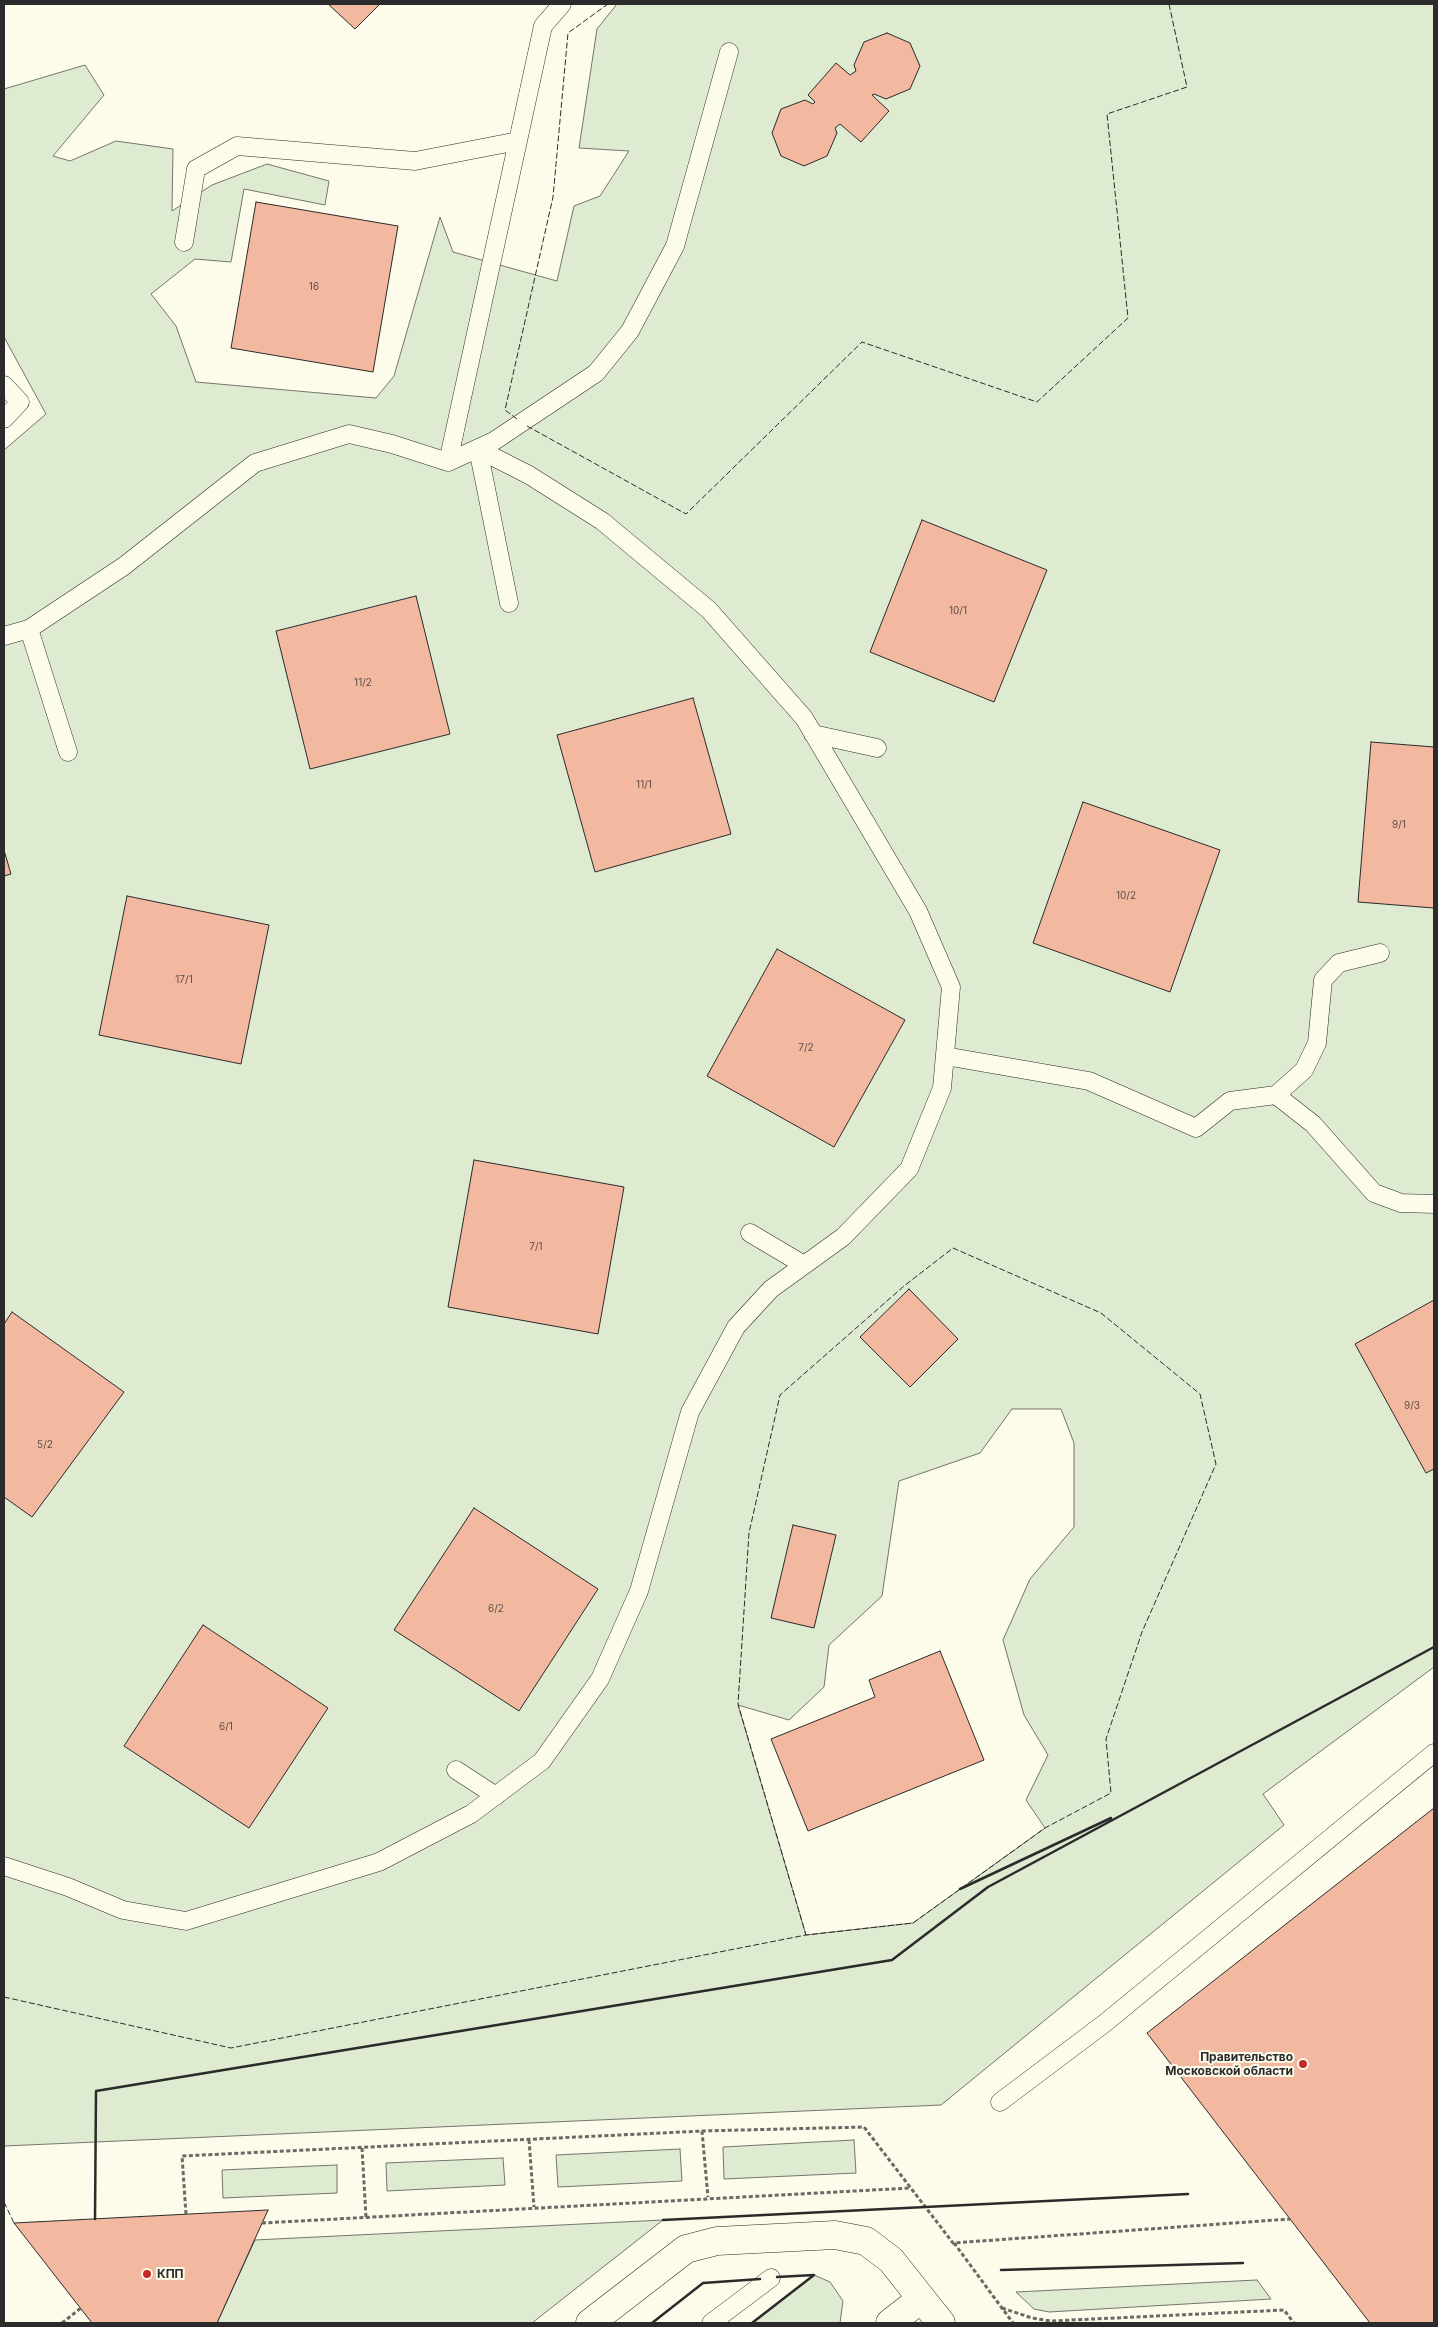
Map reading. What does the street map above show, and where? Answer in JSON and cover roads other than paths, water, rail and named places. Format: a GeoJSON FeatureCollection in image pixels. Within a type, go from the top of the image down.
{"type":"FeatureCollection","features":[{"type":"Feature","properties":{"kind":"street"},"geometry":{"type":"LineString","coordinates":[[590,2323],[686,2249],[717,2241],[835,2235],[866,2241],[891,2260],[941,2323]]}},
{"type":"Feature","properties":{"kind":"street"},"geometry":{"type":"LineString","coordinates":[[890,2323],[921,2299]]}},
{"type":"Feature","properties":{"kind":"lane"},"geometry":{"type":"LineString","coordinates":[[448,462],[543,26],[562,4]]}},
{"type":"Feature","properties":{"kind":"lane"},"geometry":{"type":"LineString","coordinates":[[4,636],[29,629],[124,566],[255,463],[349,434],[392,444],[448,462],[494,441],[596,373],[630,331],[675,246],[729,52]]}},
{"type":"Feature","properties":{"kind":"lane"},"geometry":{"type":"LineString","coordinates":[[184,242],[196,169],[237,146],[415,160],[518,141]]}},
{"type":"Feature","properties":{"kind":"lane"},"geometry":{"type":"LineString","coordinates":[[4,385],[20,402],[4,419]]}},
{"type":"Feature","properties":{"kind":"lane"},"geometry":{"type":"LineString","coordinates":[[478,448],[509,603]]}},
{"type":"Feature","properties":{"kind":"lane"},"geometry":{"type":"LineString","coordinates":[[4,1866],[68,1887],[123,1910],[186,1921],[379,1862],[471,1814],[542,1761],[600,1679],[639,1591],[690,1412],[736,1326],[771,1289],[843,1237],[909,1170],[942,1088],[951,987],[918,911],[804,718],[709,610],[602,521],[529,476],[478,448]]}},
{"type":"Feature","properties":{"kind":"lane"},"geometry":{"type":"LineString","coordinates":[[29,629],[68,752]]}},
{"type":"Feature","properties":{"kind":"lane"},"geometry":{"type":"LineString","coordinates":[[813,734],[876,748]]}},
{"type":"Feature","properties":{"kind":"lane"},"geometry":{"type":"LineString","coordinates":[[945,1056],[1089,1081],[1196,1128],[1230,1101],[1276,1095],[1304,1070],[1317,1043],[1323,980],[1339,963],[1380,953]]}},
{"type":"Feature","properties":{"kind":"lane"},"geometry":{"type":"LineString","coordinates":[[1276,1095],[1313,1124],[1374,1193],[1400,1203],[1434,1204]]}},
{"type":"Feature","properties":{"kind":"lane"},"geometry":{"type":"LineString","coordinates":[[750,1233],[804,1265]]}},
{"type":"Feature","properties":{"kind":"lane"},"geometry":{"type":"LineString","coordinates":[[1000,2102],[1106,2023],[1434,1753]]}},
{"type":"Feature","properties":{"kind":"lane"},"geometry":{"type":"LineString","coordinates":[[456,1770],[496,1796]]}},
{"type":"Feature","properties":{"kind":"lane"},"geometry":{"type":"LineString","coordinates":[[711,2323],[771,2278]]}},
{"type":"Feature","properties":{"kind":"place","name":"Правительство Московской области"},"geometry":{"type":"Point","coordinates":[1303,2064]}},
{"type":"Feature","properties":{"kind":"place","name":"КПП"},"geometry":{"type":"Point","coordinates":[147,2274]}}]}
